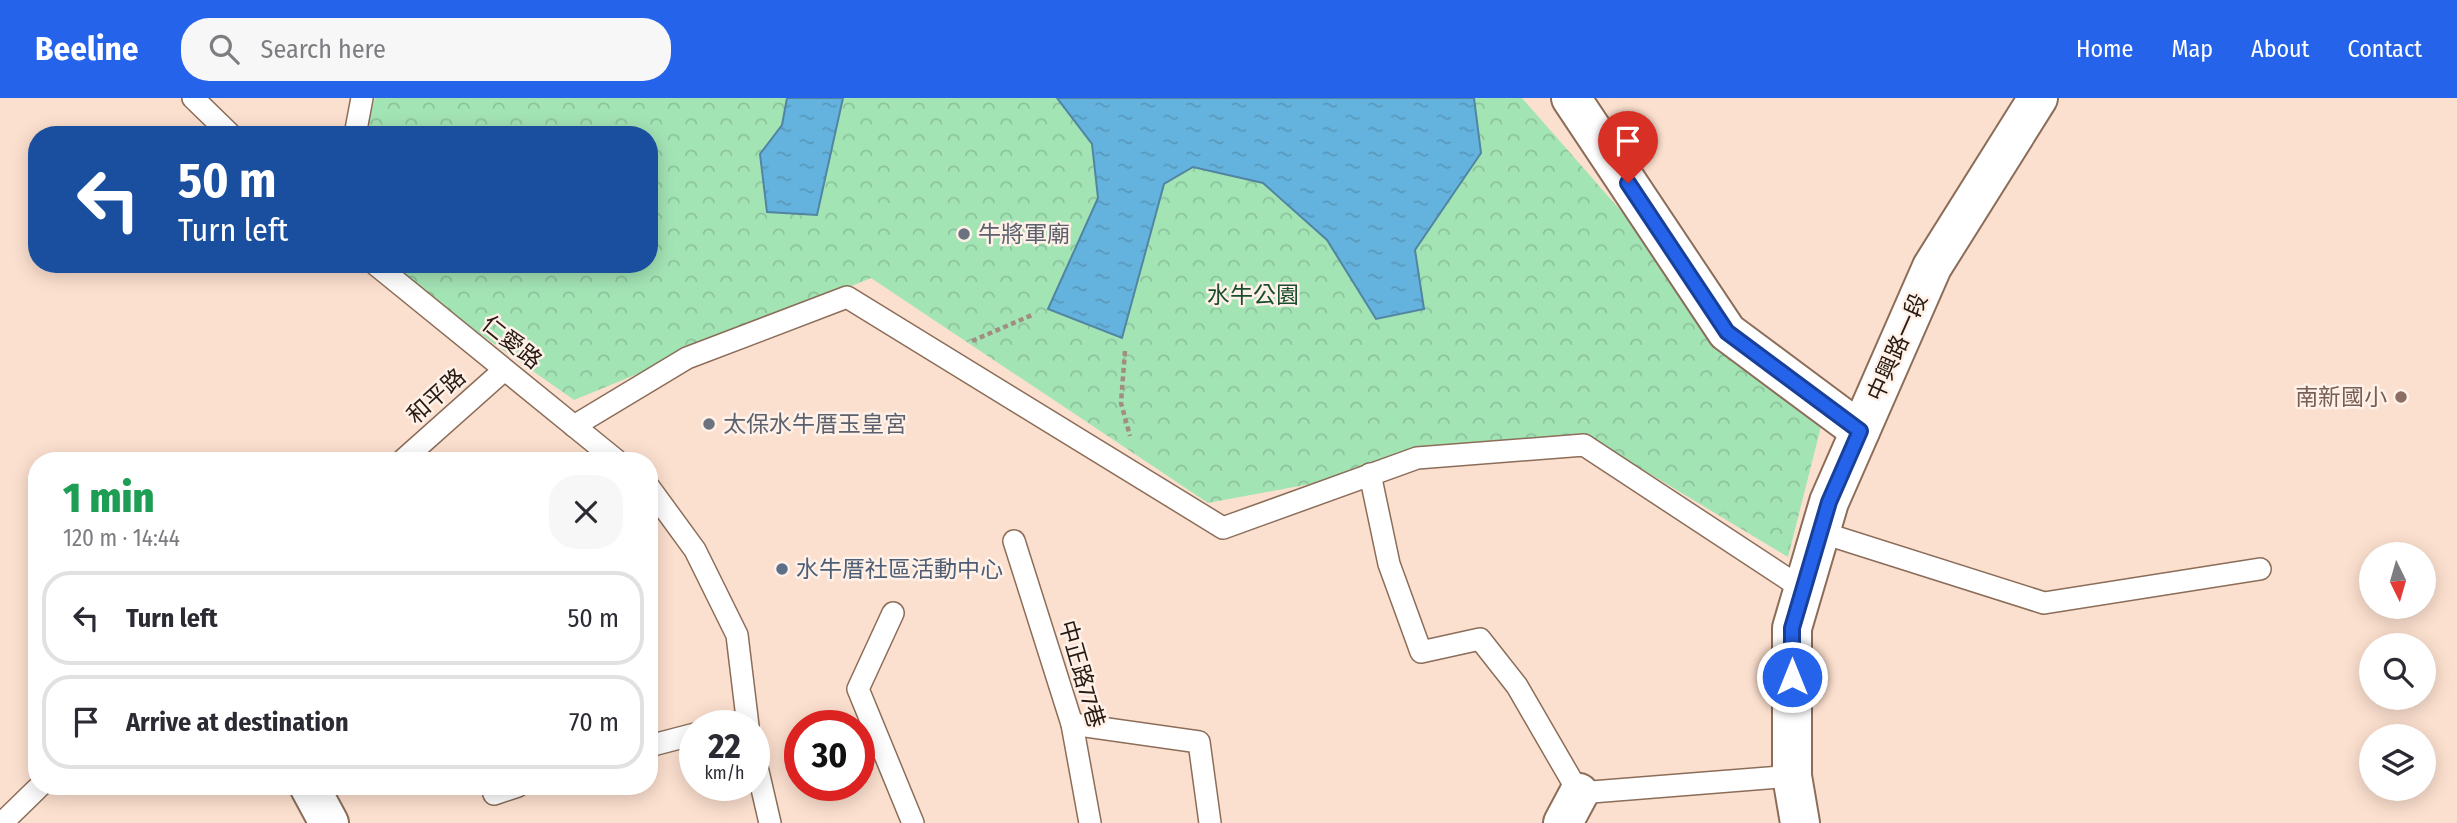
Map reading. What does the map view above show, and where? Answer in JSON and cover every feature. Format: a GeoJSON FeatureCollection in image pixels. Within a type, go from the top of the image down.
{"type":"FeatureCollection","features":[{"type":"Feature","properties":{"kind":"street"},"geometry":{"type":"LineString","coordinates":[[1571,98],[1727,332],[1860,431]]}},
{"type":"Feature","properties":{"kind":"street","name":"中興路一段"},"geometry":{"type":"LineString","coordinates":[[1800,823],[1792,776],[1792,628],[1829,502],[1932,267],[2038,98]]}},
{"type":"Feature","properties":{"kind":"street"},"geometry":{"type":"LineString","coordinates":[[314,795],[329,823]]}},
{"type":"Feature","properties":{"kind":"lane"},"geometry":{"type":"LineString","coordinates":[[194,98],[222,126]]}},
{"type":"Feature","properties":{"kind":"lane"},"geometry":{"type":"LineString","coordinates":[[357,126],[362,98]]}},
{"type":"Feature","properties":{"kind":"lane","name":"仁愛路"},"geometry":{"type":"LineString","coordinates":[[386,273],[606,452]]}},
{"type":"Feature","properties":{"kind":"lane"},"geometry":{"type":"LineString","coordinates":[[573,426],[687,358],[848,298],[1223,528],[1417,457],[1584,445],[1803,589]]}},
{"type":"Feature","properties":{"kind":"lane","name":"和平路"},"geometry":{"type":"LineString","coordinates":[[412,452],[504,370]]}},
{"type":"Feature","properties":{"kind":"lane"},"geometry":{"type":"LineString","coordinates":[[1370,474],[1389,564],[1421,652],[1480,639],[1517,686],[1571,808],[1792,776]]}},
{"type":"Feature","properties":{"kind":"lane"},"geometry":{"type":"LineString","coordinates":[[658,499],[695,550],[737,635],[746,710]]}},
{"type":"Feature","properties":{"kind":"lane"},"geometry":{"type":"LineString","coordinates":[[1820,531],[2043,603],[2259,569]]}},
{"type":"Feature","properties":{"kind":"lane","name":"中正路77巷"},"geometry":{"type":"LineString","coordinates":[[1014,541],[1072,724],[1090,823]]}},
{"type":"Feature","properties":{"kind":"lane"},"geometry":{"type":"LineString","coordinates":[[893,613],[858,690],[913,823]]}},
{"type":"Feature","properties":{"kind":"lane"},"geometry":{"type":"LineString","coordinates":[[1072,724],[1199,742],[1210,823]]}},
{"type":"Feature","properties":{"kind":"lane"},"geometry":{"type":"LineString","coordinates":[[658,744],[679,738]]}},
{"type":"Feature","properties":{"kind":"lane"},"geometry":{"type":"LineString","coordinates":[[2,823],[31,795]]}},
{"type":"Feature","properties":{"kind":"lane"},"geometry":{"type":"LineString","coordinates":[[766,801],[771,823]]}},
{"type":"Feature","properties":{"kind":"path"},"geometry":{"type":"LineString","coordinates":[[941,355],[1032,315]]}},
{"type":"Feature","properties":{"kind":"path"},"geometry":{"type":"LineString","coordinates":[[1125,351],[1121,403],[1141,478]]}},
{"type":"Feature","properties":{"kind":"green space","name":"水牛公園"},"geometry":{"type":"Polygon","coordinates":[[[375,98],[1522,98],[1736,342],[1828,399],[1788,557],[1582,433],[1208,503],[871,278],[574,400],[394,273],[658,273],[658,126],[367,126],[375,98]]]}},
{"type":"Feature","properties":{"kind":"water"},"geometry":{"type":"Polygon","coordinates":[[[787,98],[843,98],[817,215],[767,212],[760,154],[782,125],[787,98]]]}},
{"type":"Feature","properties":{"kind":"water"},"geometry":{"type":"Polygon","coordinates":[[[1057,98],[1474,98],[1481,153],[1415,250],[1424,309],[1376,319],[1327,240],[1263,183],[1193,167],[1164,184],[1122,338],[1048,309],[1098,198],[1092,144],[1057,98]]]}},
{"type":"Feature","properties":{"kind":"place","name":"牛將軍廟"},"geometry":{"type":"Point","coordinates":[964,234]}},
{"type":"Feature","properties":{"kind":"place","name":"南新國小"},"geometry":{"type":"Point","coordinates":[2401,397]}},
{"type":"Feature","properties":{"kind":"place","name":"太保水牛厝玉皇宮"},"geometry":{"type":"Point","coordinates":[709,424]}},
{"type":"Feature","properties":{"kind":"place","name":"水牛厝社區活動中心"},"geometry":{"type":"Point","coordinates":[782,569]}},
{"type":"Feature","properties":{"kind":"route"},"geometry":{"type":"LineString","coordinates":[[1628,183],[1727,332],[1860,431],[1829,502],[1792,628],[1792,677]]}}]}
